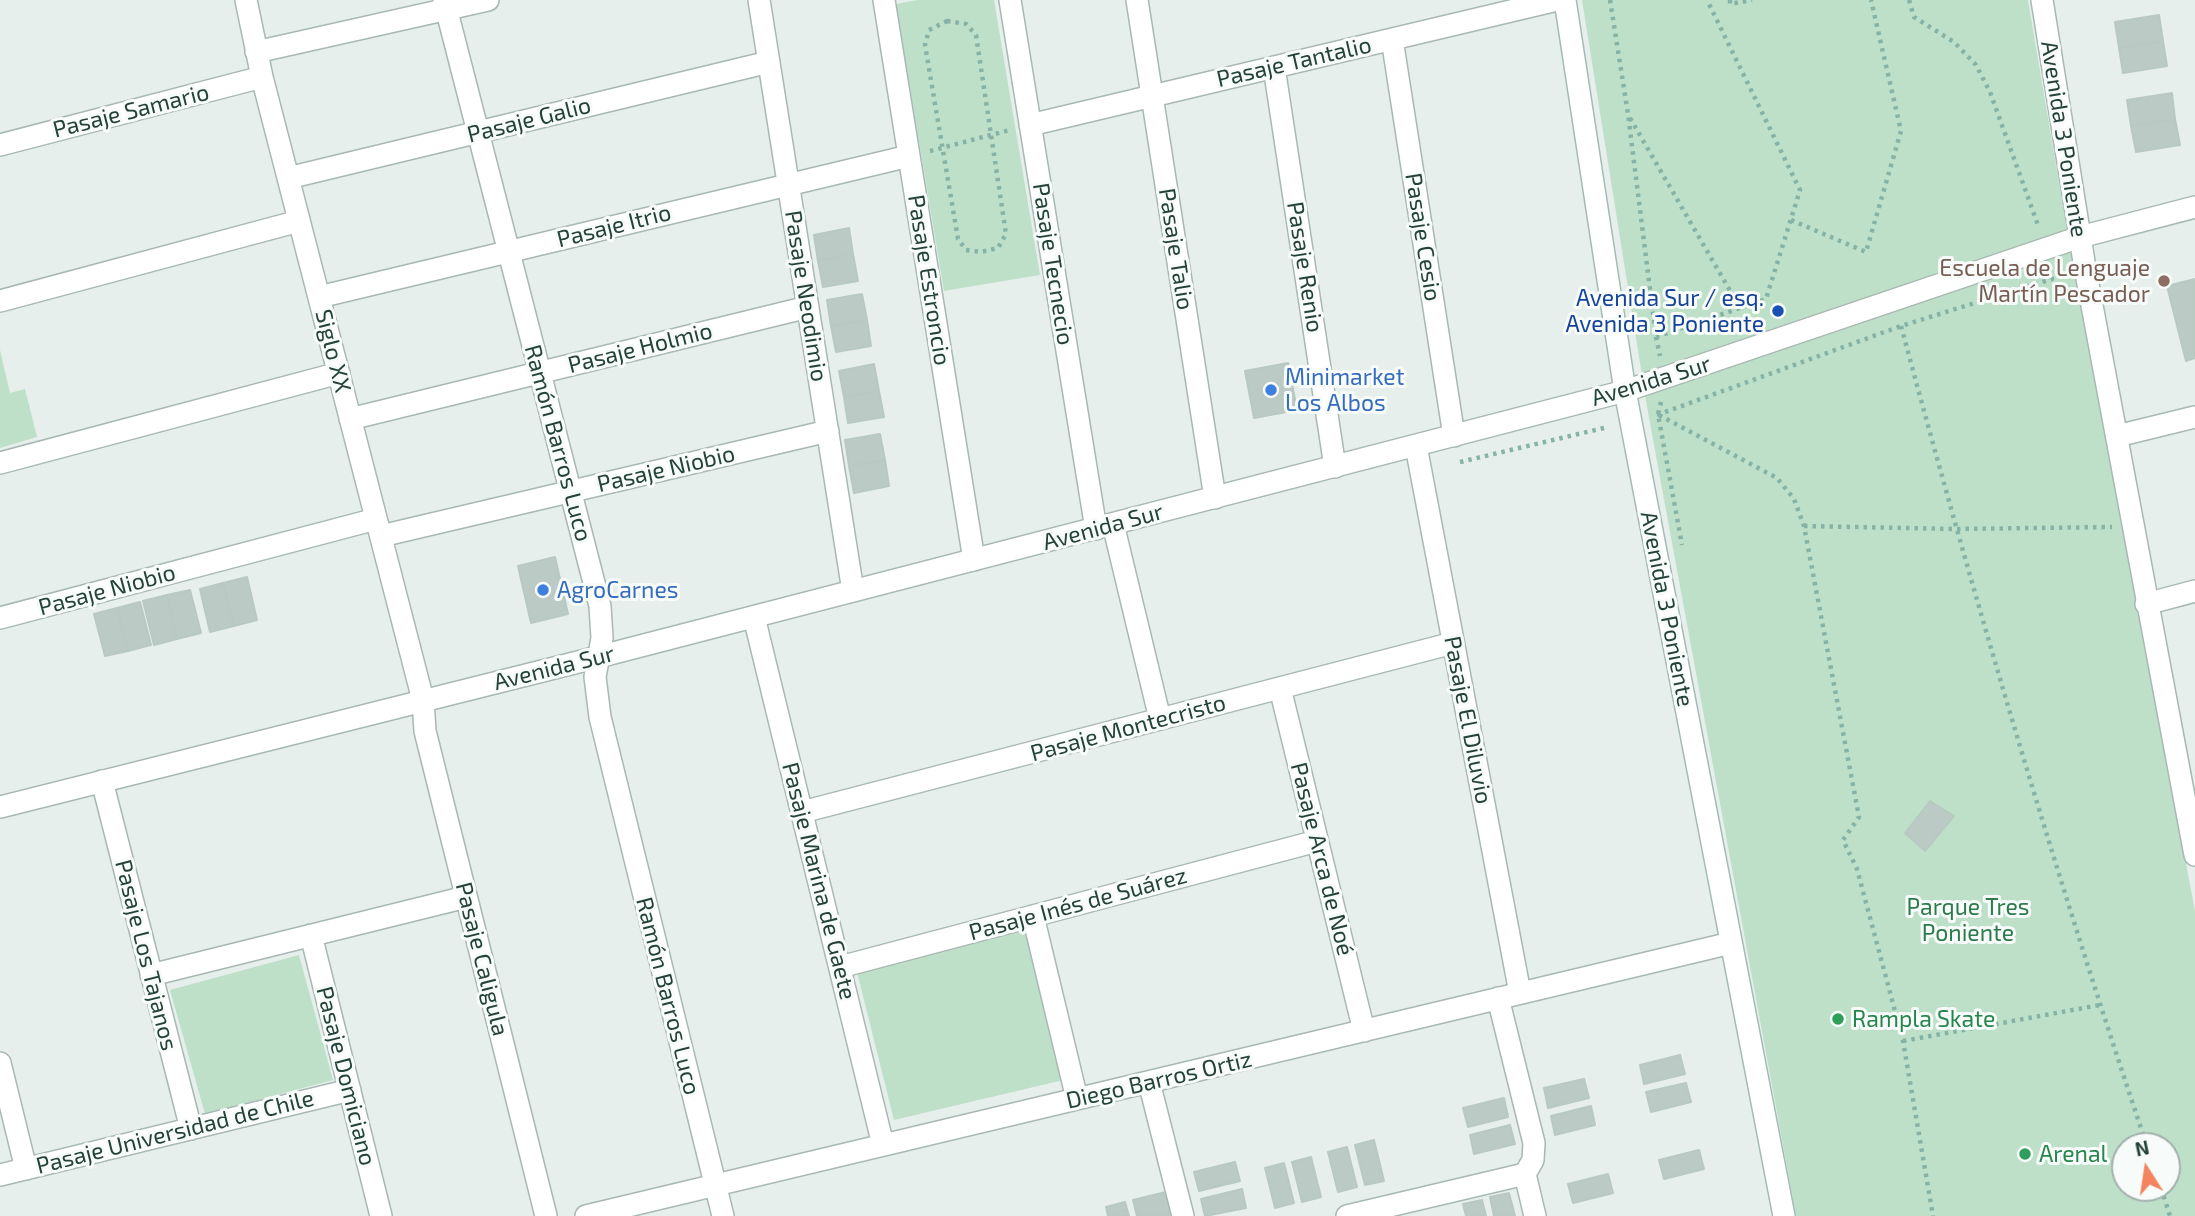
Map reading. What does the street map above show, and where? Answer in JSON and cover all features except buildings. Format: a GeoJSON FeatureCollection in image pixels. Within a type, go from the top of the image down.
{"type":"FeatureCollection","features":[{"type":"Feature","properties":{"kind":"street","name":"Siglo XX"},"geometry":{"type":"LineString","coordinates":[[246,0],[262,77],[423,700]]}},
{"type":"Feature","properties":{"kind":"street"},"geometry":{"type":"LineString","coordinates":[[256,52],[445,5],[488,0]]}},
{"type":"Feature","properties":{"kind":"street","name":"Pasaje Neodimio"},"geometry":{"type":"LineString","coordinates":[[759,0],[853,591]]}},
{"type":"Feature","properties":{"kind":"street","name":"Pasaje Estroncio"},"geometry":{"type":"LineString","coordinates":[[884,0],[974,560]]}},
{"type":"Feature","properties":{"kind":"street","name":"Pasaje Tecnecio"},"geometry":{"type":"LineString","coordinates":[[1010,0],[1030,125],[1104,527],[1160,719]]}},
{"type":"Feature","properties":{"kind":"street","name":"Pasaje Talio"},"geometry":{"type":"LineString","coordinates":[[1137,0],[1215,498]]}},
{"type":"Feature","properties":{"kind":"street","name":"Pasaje Tantalio"},"geometry":{"type":"LineString","coordinates":[[1030,125],[1557,0]]}},
{"type":"Feature","properties":{"kind":"street","name":"Avenida 3 Poniente"},"geometry":{"type":"LineString","coordinates":[[1564,0],[1625,391],[1784,1216]]}},
{"type":"Feature","properties":{"kind":"street","name":"Avenida 3 Poniente"},"geometry":{"type":"LineString","coordinates":[[2042,0],[2080,237],[2195,855]]}},
{"type":"Feature","properties":{"kind":"street","name":"Ramón Barros Luco"},"geometry":{"type":"LineString","coordinates":[[445,5],[600,606],[602,638],[596,698],[723,1216]]}},
{"type":"Feature","properties":{"kind":"street","name":"Pasaje Cesio"},"geometry":{"type":"LineString","coordinates":[[1392,39],[1454,436]]}},
{"type":"Feature","properties":{"kind":"street","name":"Pasaje Galio"},"geometry":{"type":"LineString","coordinates":[[288,178],[769,62]]}},
{"type":"Feature","properties":{"kind":"street","name":"Pasaje Renio"},"geometry":{"type":"LineString","coordinates":[[1274,67],[1335,467]]}},
{"type":"Feature","properties":{"kind":"street","name":"Pasaje Samario"},"geometry":{"type":"LineString","coordinates":[[0,145],[262,77]]}},
{"type":"Feature","properties":{"kind":"street","name":"Pasaje Itrio"},"geometry":{"type":"LineString","coordinates":[[319,297],[909,156]]}},
{"type":"Feature","properties":{"kind":"street","name":"Avenida Sur"},"geometry":{"type":"LineString","coordinates":[[0,807],[598,657],[1625,391],[2080,237],[2195,206]]}},
{"type":"Feature","properties":{"kind":"street"},"geometry":{"type":"LineString","coordinates":[[0,300],[299,221]]}},
{"type":"Feature","properties":{"kind":"street","name":"Pasaje Holmio"},"geometry":{"type":"LineString","coordinates":[[350,419],[808,307]]}},
{"type":"Feature","properties":{"kind":"street"},"geometry":{"type":"LineString","coordinates":[[0,463],[339,373]]}},
{"type":"Feature","properties":{"kind":"street"},"geometry":{"type":"LineString","coordinates":[[2117,436],[2195,417]]}},
{"type":"Feature","properties":{"kind":"street","name":"Pasaje Niobio"},"geometry":{"type":"LineString","coordinates":[[0,618],[379,528],[570,492],[828,431]]}},
{"type":"Feature","properties":{"kind":"street","name":"Pasaje El Diluvio"},"geometry":{"type":"LineString","coordinates":[[1416,446],[1520,993]]}},
{"type":"Feature","properties":{"kind":"street"},"geometry":{"type":"LineString","coordinates":[[2147,604],[2195,591]]}},
{"type":"Feature","properties":{"kind":"street","name":"Pasaje Marina de Gaete"},"geometry":{"type":"LineString","coordinates":[[754,617],[883,1145]]}},
{"type":"Feature","properties":{"kind":"street","name":"Pasaje Montecristo"},"geometry":{"type":"LineString","coordinates":[[802,813],[1454,643]]}},
{"type":"Feature","properties":{"kind":"street","name":"Pasaje Arca de Noé"},"geometry":{"type":"LineString","coordinates":[[1280,688],[1364,1031]]}},
{"type":"Feature","properties":{"kind":"street","name":"Pasaje Caligula"},"geometry":{"type":"LineString","coordinates":[[423,700],[425,731],[546,1216]]}},
{"type":"Feature","properties":{"kind":"street","name":"Pasaje Los Tajanos"},"geometry":{"type":"LineString","coordinates":[[102,781],[191,1129]]}},
{"type":"Feature","properties":{"kind":"street","name":"Pasaje Inés de Suárez"},"geometry":{"type":"LineString","coordinates":[[839,967],[1317,841]]}},
{"type":"Feature","properties":{"kind":"street"},"geometry":{"type":"LineString","coordinates":[[151,975],[466,897]]}},
{"type":"Feature","properties":{"kind":"street"},"geometry":{"type":"LineString","coordinates":[[1033,916],[1077,1099]]}},
{"type":"Feature","properties":{"kind":"street","name":"Pasaje Domiciano"},"geometry":{"type":"LineString","coordinates":[[312,936],[381,1216]]}},
{"type":"Feature","properties":{"kind":"street","name":"Diego Barros Ortiz"},"geometry":{"type":"LineString","coordinates":[[586,1216],[1731,943]]}},
{"type":"Feature","properties":{"kind":"street"},"geometry":{"type":"LineString","coordinates":[[1498,998],[1534,1143],[1533,1160],[1525,1174],[1535,1216]]}},
{"type":"Feature","properties":{"kind":"street"},"geometry":{"type":"LineString","coordinates":[[0,1063],[26,1169]]}},
{"type":"Feature","properties":{"kind":"street"},"geometry":{"type":"LineString","coordinates":[[1149,1082],[1183,1216]]}},
{"type":"Feature","properties":{"kind":"street","name":"Pasaje Universidad de Chile"},"geometry":{"type":"LineString","coordinates":[[0,1175],[350,1090]]}},
{"type":"Feature","properties":{"kind":"street"},"geometry":{"type":"LineString","coordinates":[[1361,1214],[1525,1174]]}},
{"type":"Feature","properties":{"kind":"path"},"geometry":{"type":"LineString","coordinates":[[1609,0],[1628,114],[1656,337],[1665,379],[1658,414],[1683,551]]}},
{"type":"Feature","properties":{"kind":"path"},"geometry":{"type":"LineString","coordinates":[[1656,337],[1766,299],[1800,190],[1707,0]]}},
{"type":"Feature","properties":{"kind":"path"},"geometry":{"type":"LineString","coordinates":[[1730,0],[1731,4],[1752,0]]}},
{"type":"Feature","properties":{"kind":"path"},"geometry":{"type":"LineString","coordinates":[[1791,220],[1866,253],[1901,131],[1871,0]]}},
{"type":"Feature","properties":{"kind":"path"},"geometry":{"type":"LineString","coordinates":[[1909,0],[1914,17],[1954,42],[1976,65],[1990,92],[2036,215]]}},
{"type":"Feature","properties":{"kind":"path"},"geometry":{"type":"LineString","coordinates":[[947,21],[966,24],[976,35],[1006,234],[998,248],[981,252],[966,250],[958,239],[942,147],[925,45],[929,30],[947,21]]}},
{"type":"Feature","properties":{"kind":"path"},"geometry":{"type":"LineString","coordinates":[[1628,114],[1740,308]]}},
{"type":"Feature","properties":{"kind":"path"},"geometry":{"type":"LineString","coordinates":[[909,156],[1030,125]]}},
{"type":"Feature","properties":{"kind":"path"},"geometry":{"type":"LineString","coordinates":[[1901,326],[1955,529],[2100,1005],[2142,1132]]}},
{"type":"Feature","properties":{"kind":"path"},"geometry":{"type":"LineString","coordinates":[[1658,414],[1777,478],[1794,499],[1804,526],[1859,817],[1843,840],[1857,869],[1903,1041],[1933,1216]]}},
{"type":"Feature","properties":{"kind":"path"},"geometry":{"type":"LineString","coordinates":[[1804,526],[1955,529],[2133,527]]}},
{"type":"Feature","properties":{"kind":"path"},"geometry":{"type":"LineString","coordinates":[[1903,1041],[2100,1005]]}},
{"type":"Feature","properties":{"kind":"green space"},"geometry":{"type":"Polygon","coordinates":[[[917,0],[994,0],[1040,275],[944,291],[896,4],[917,0]]]}},
{"type":"Feature","properties":{"kind":"green space","name":"Parque Tres Poniente"},"geometry":{"type":"Polygon","coordinates":[[[1582,0],[2028,0],[2076,284],[2195,911],[2195,1216],[1796,1216],[1647,407],[1582,0]]]}},
{"type":"Feature","properties":{"kind":"green space"},"geometry":{"type":"Polygon","coordinates":[[[0,350],[10,393],[25,389],[37,437],[0,448],[0,350]]]}},
{"type":"Feature","properties":{"kind":"green space"},"geometry":{"type":"Polygon","coordinates":[[[1030,922],[1072,1078],[894,1120],[855,964],[1030,922]]]}},
{"type":"Feature","properties":{"kind":"green space"},"geometry":{"type":"Polygon","coordinates":[[[299,955],[333,1080],[205,1114],[170,990],[299,955]]]}},
{"type":"Feature","properties":{"kind":"place","name":"Escuela de Lenguaje Martín Pescador"},"geometry":{"type":"Point","coordinates":[2164,281]}},
{"type":"Feature","properties":{"kind":"place","name":"Avenida Sur / esq. Avenida 3 Poniente"},"geometry":{"type":"Point","coordinates":[1778,311]}},
{"type":"Feature","properties":{"kind":"place","name":"Minimarket Los Albos"},"geometry":{"type":"Point","coordinates":[1271,390]}},
{"type":"Feature","properties":{"kind":"place","name":"AgroCarnes"},"geometry":{"type":"Point","coordinates":[543,590]}},
{"type":"Feature","properties":{"kind":"place","name":"Rampla Skate"},"geometry":{"type":"Point","coordinates":[1838,1019]}},
{"type":"Feature","properties":{"kind":"place","name":"Arenal"},"geometry":{"type":"Point","coordinates":[2025,1154]}}]}
